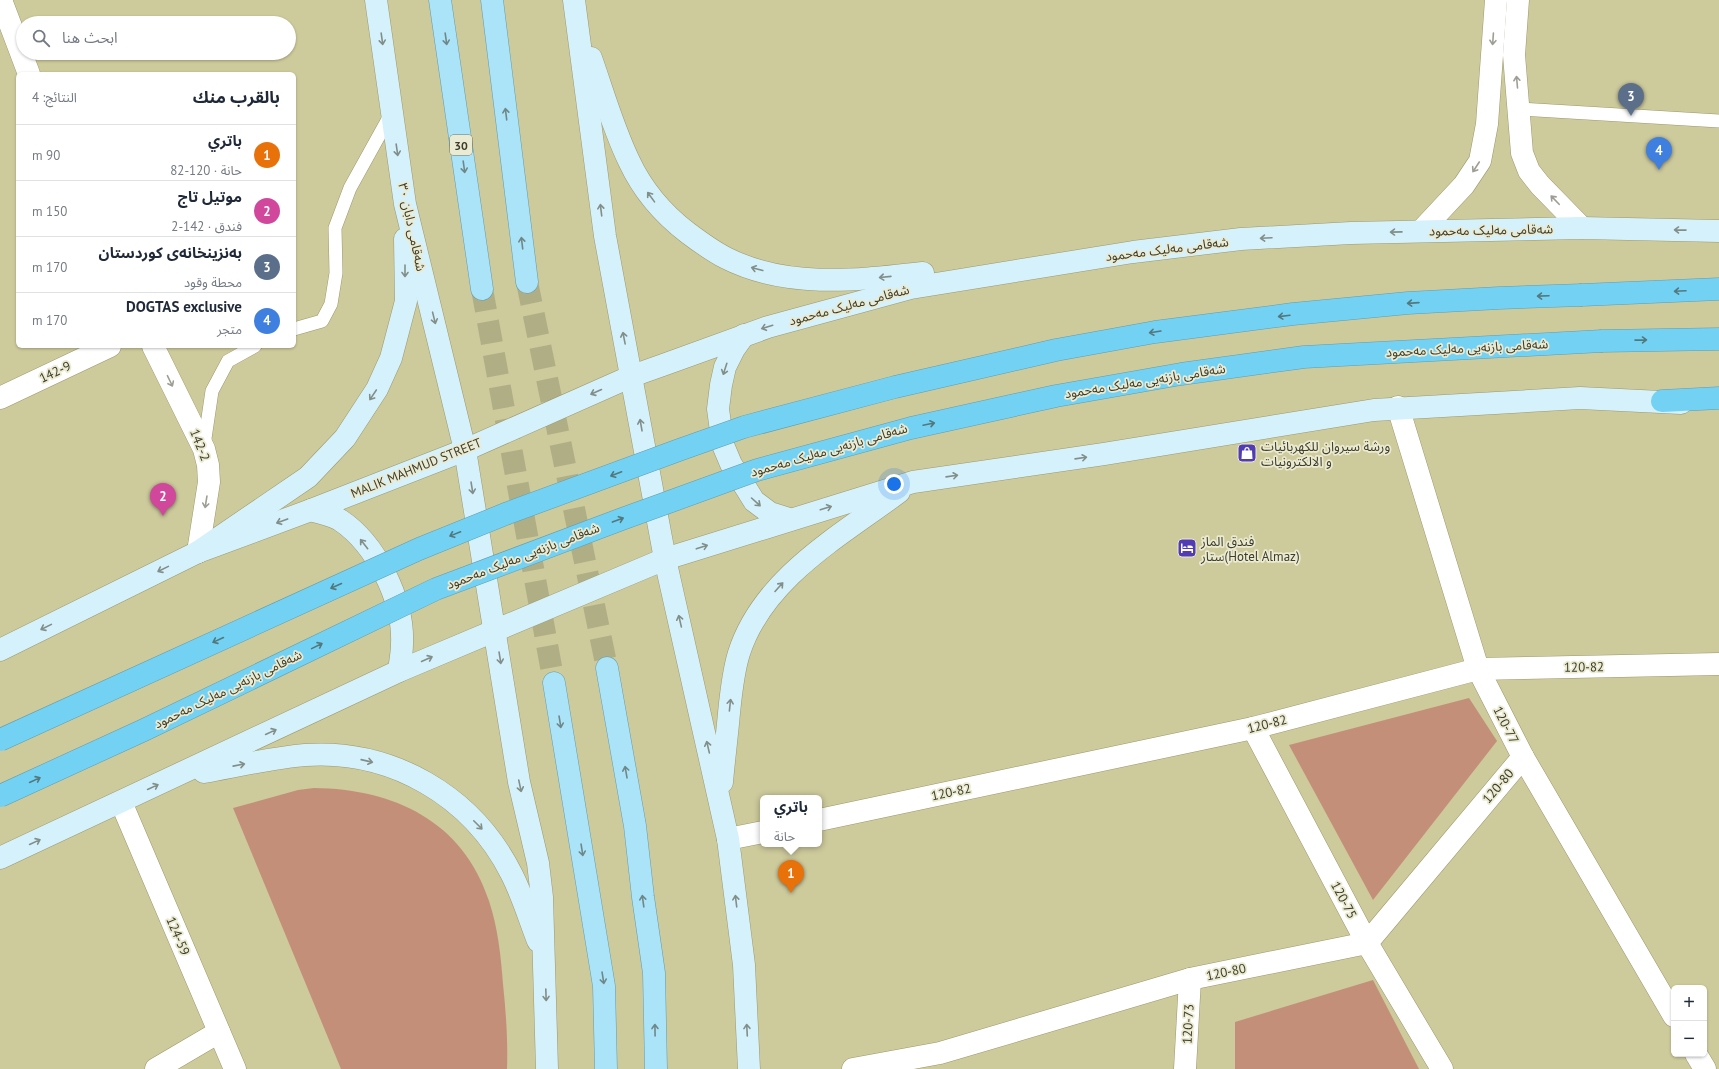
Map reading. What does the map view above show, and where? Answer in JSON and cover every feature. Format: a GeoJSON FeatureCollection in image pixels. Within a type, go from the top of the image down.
{"type":"FeatureCollection","features":[{"type":"Feature","properties":{"kind":"highway"},"geometry":{"type":"LineString","coordinates":[[0,740],[419,549],[508,513],[744,427],[895,387],[1056,350],[1155,332],[1293,314],[1408,303],[1719,289]]}},
{"type":"Feature","properties":{"kind":"highway","name":"شەقامی بازنەیی مەلیک مەحمود"},"geometry":{"type":"LineString","coordinates":[[0,796],[144,730],[436,589],[607,524],[757,470],[911,428],[1056,396],[1181,374],[1304,357],[1602,341],[1719,339]]}},
{"type":"Feature","properties":{"kind":"highway"},"geometry":{"type":"LineString","coordinates":[[1662,401],[1719,398]]}},
{"type":"Feature","properties":{"kind":"main road","name":"شەقامی دابان ٣٠"},"geometry":{"type":"LineString","coordinates":[[376,0],[405,204],[465,450],[519,782],[538,863],[542,897],[547,1069]]}},
{"type":"Feature","properties":{"kind":"main road","name":"30"},"geometry":{"type":"LineString","coordinates":[[440,0],[482,290]]}},
{"type":"Feature","properties":{"kind":"main road"},"geometry":{"type":"LineString","coordinates":[[492,0],[527,282]]}},
{"type":"Feature","properties":{"kind":"main road"},"geometry":{"type":"LineString","coordinates":[[575,9],[626,155],[642,183],[664,212],[685,231],[720,255],[747,267],[794,278],[863,279],[1133,252]]}},
{"type":"Feature","properties":{"kind":"main road"},"geometry":{"type":"LineString","coordinates":[[575,9],[605,236],[665,559],[728,839],[744,965],[749,1069]]}},
{"type":"Feature","properties":{"kind":"main road"},"geometry":{"type":"LineString","coordinates":[[0,650],[198,552],[308,477],[345,438],[378,389],[391,358],[406,301],[405,204]]}},
{"type":"Feature","properties":{"kind":"main road","name":"شەقامی مەلیک مەحمود"},"geometry":{"type":"LineString","coordinates":[[632,376],[775,324],[911,288],[1133,252],[1241,240],[1351,233],[1582,228],[1719,231]]}},
{"type":"Feature","properties":{"kind":"main road"},"geometry":{"type":"LineString","coordinates":[[744,335],[734,349],[725,367],[721,385],[718,409],[723,445],[731,464],[754,501],[770,513],[789,519]]}},
{"type":"Feature","properties":{"kind":"main road","name":"MALIK MAHMUD STREET"},"geometry":{"type":"LineString","coordinates":[[198,552],[465,450],[632,376]]}},
{"type":"Feature","properties":{"kind":"main road"},"geometry":{"type":"LineString","coordinates":[[0,858],[399,671],[665,559],[789,519],[913,482],[1104,454],[1398,407],[1580,398],[1662,401],[1719,407]]}},
{"type":"Feature","properties":{"kind":"main road"},"geometry":{"type":"LineString","coordinates":[[720,799],[732,684],[739,653],[751,625],[766,603],[790,574],[814,554],[913,482]]}},
{"type":"Feature","properties":{"kind":"main road"},"geometry":{"type":"LineString","coordinates":[[311,510],[339,520],[362,540],[380,566],[390,585],[399,614],[402,643],[399,671]]}},
{"type":"Feature","properties":{"kind":"main road"},"geometry":{"type":"LineString","coordinates":[[607,668],[635,826],[654,973],[656,1069]]}},
{"type":"Feature","properties":{"kind":"main road"},"geometry":{"type":"LineString","coordinates":[[554,683],[604,986],[606,1069]]}},
{"type":"Feature","properties":{"kind":"main road"},"geometry":{"type":"LineString","coordinates":[[173,778],[274,759],[306,755],[332,755],[360,759],[390,766],[418,777],[459,806],[483,830],[499,851],[512,874],[544,956]]}},
{"type":"Feature","properties":{"kind":"street"},"geometry":{"type":"LineString","coordinates":[[1,0],[16,40]]}},
{"type":"Feature","properties":{"kind":"street"},"geometry":{"type":"LineString","coordinates":[[1421,231],[1464,185],[1480,161],[1487,124],[1496,0]]}},
{"type":"Feature","properties":{"kind":"street"},"geometry":{"type":"LineString","coordinates":[[1518,0],[1514,55],[1522,153],[1529,171],[1540,185],[1582,228]]}},
{"type":"Feature","properties":{"kind":"street"},"geometry":{"type":"LineString","coordinates":[[24,60],[28,72]]}},
{"type":"Feature","properties":{"kind":"street","name":"142-9"},"geometry":{"type":"LineString","coordinates":[[0,398],[106,348]]}},
{"type":"Feature","properties":{"kind":"street","name":"142-2"},"geometry":{"type":"LineString","coordinates":[[154,348],[204,449],[208,465],[209,482],[198,552]]}},
{"type":"Feature","properties":{"kind":"street","name":"120-77"},"geometry":{"type":"LineString","coordinates":[[1398,407],[1478,669],[1523,757],[1671,1011]]}},
{"type":"Feature","properties":{"kind":"street","name":"120-82"},"geometry":{"type":"LineString","coordinates":[[822,819],[1253,728],[1478,669],[1719,664]]}},
{"type":"Feature","properties":{"kind":"street","name":"120-75"},"geometry":{"type":"LineString","coordinates":[[1253,728],[1367,943],[1442,1069]]}},
{"type":"Feature","properties":{"kind":"street","name":"120-80"},"geometry":{"type":"LineString","coordinates":[[853,1069],[940,1061],[1190,979],[1367,943],[1523,757]]}},
{"type":"Feature","properties":{"kind":"street","name":"124-59"},"geometry":{"type":"LineString","coordinates":[[121,802],[234,1069]]}},
{"type":"Feature","properties":{"kind":"street"},"geometry":{"type":"LineString","coordinates":[[728,839],[760,833]]}},
{"type":"Feature","properties":{"kind":"street","name":"120-73"},"geometry":{"type":"LineString","coordinates":[[1185,1069],[1190,979]]}},
{"type":"Feature","properties":{"kind":"street"},"geometry":{"type":"LineString","coordinates":[[156,1069],[219,1032]]}},
{"type":"Feature","properties":{"kind":"street"},"geometry":{"type":"LineString","coordinates":[[1698,1057],[1705,1069]]}},
{"type":"Feature","properties":{"kind":"lane"},"geometry":{"type":"LineString","coordinates":[[1519,109],[1719,120]]}},
{"type":"Feature","properties":{"kind":"lane"},"geometry":{"type":"LineString","coordinates":[[296,328],[322,321],[331,304],[336,272],[335,228],[350,188],[392,112]]}},
{"type":"Feature","properties":{"kind":"lane"},"geometry":{"type":"LineString","coordinates":[[204,449],[212,391],[228,361],[251,348]]}},
{"type":"Feature","properties":{"kind":"shaded area"},"geometry":{"type":"Polygon","coordinates":[[[1469,698],[1497,741],[1373,900],[1289,745],[1469,698]]]}},
{"type":"Feature","properties":{"kind":"shaded area"},"geometry":{"type":"Polygon","coordinates":[[[314,788],[343,790],[371,795],[398,803],[422,815],[443,830],[462,850],[477,873],[489,901],[497,932],[506,1016],[507,1069],[341,1069],[233,808],[298,790],[314,788]]]}},
{"type":"Feature","properties":{"kind":"shaded area"},"geometry":{"type":"Polygon","coordinates":[[[1373,980],[1419,1069],[1235,1069],[1235,1022],[1373,980]]]}},
{"type":"Feature","properties":{"kind":"tunnel"},"geometry":{"type":"LineString","coordinates":[[527,282],[607,668]]}},
{"type":"Feature","properties":{"kind":"tunnel"},"geometry":{"type":"LineString","coordinates":[[482,289],[554,683]]}},
{"type":"Feature","properties":{"kind":"place","name":"بەنزینخانەی کوردستان"},"geometry":{"type":"Point","coordinates":[1631,116]}},
{"type":"Feature","properties":{"kind":"place","name":"DOGTAS exclusive"},"geometry":{"type":"Point","coordinates":[1659,170]}},
{"type":"Feature","properties":{"kind":"place","name":"ورشة سيروان للكهربائيات و الالكترونيات"},"geometry":{"type":"Point","coordinates":[1247,453]}},
{"type":"Feature","properties":{"kind":"place","name":"موتيل تاج"},"geometry":{"type":"Point","coordinates":[163,516]}},
{"type":"Feature","properties":{"kind":"place","name":"فندق الماز ستار(Hotel Almaz)"},"geometry":{"type":"Point","coordinates":[1187,548]}},
{"type":"Feature","properties":{"kind":"place","name":"باتري"},"geometry":{"type":"Point","coordinates":[791,893]}}]}
